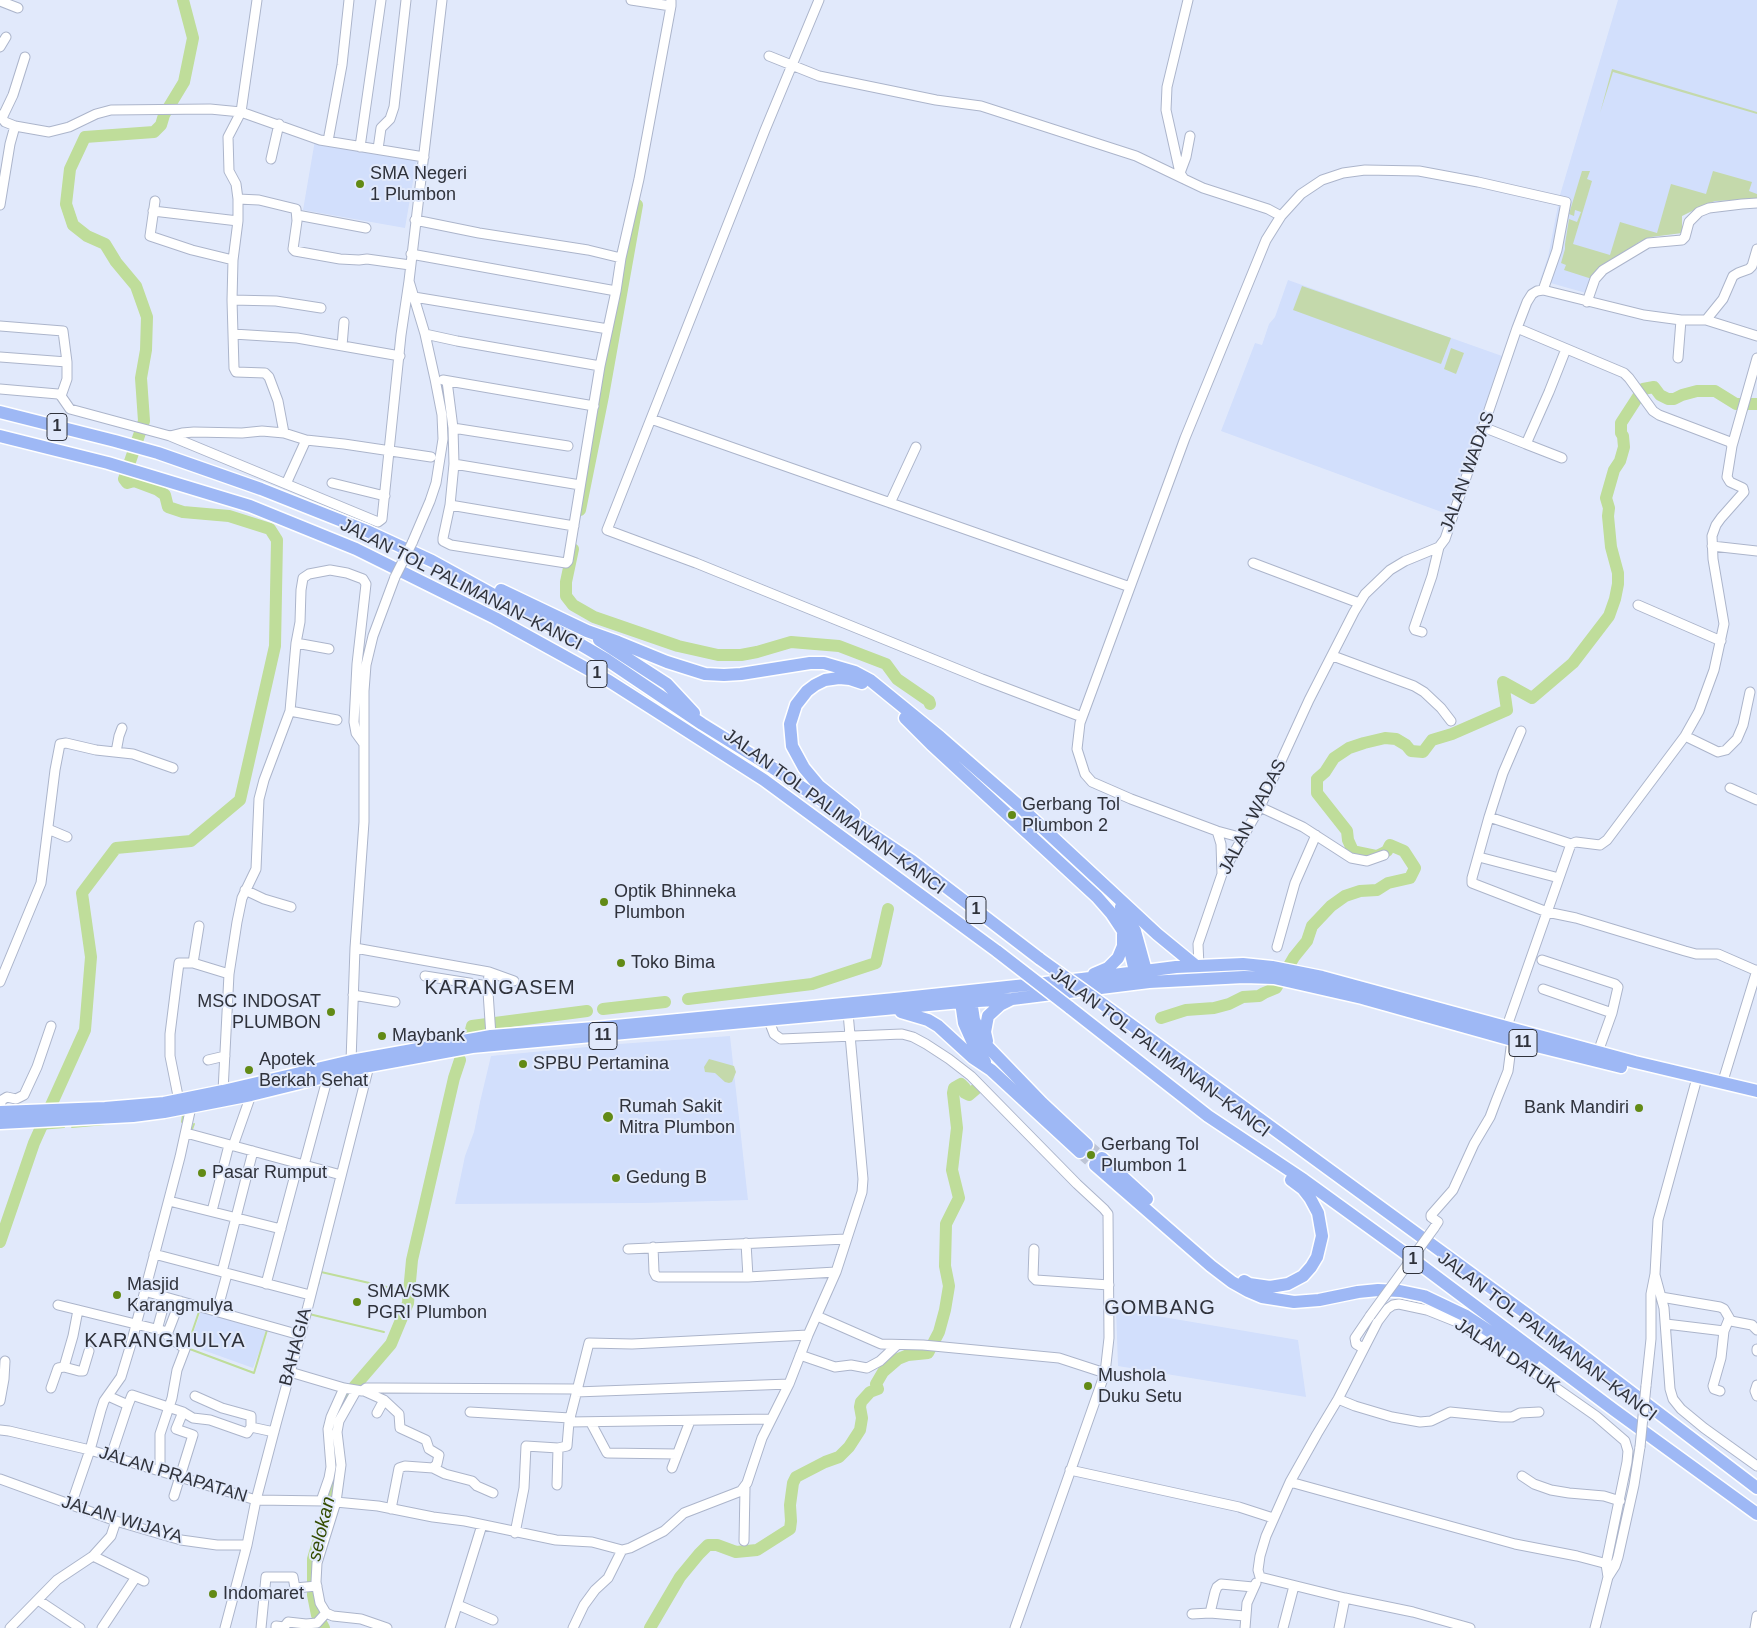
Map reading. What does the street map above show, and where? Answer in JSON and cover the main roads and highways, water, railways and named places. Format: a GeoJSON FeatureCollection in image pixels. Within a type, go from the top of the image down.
{"type":"FeatureCollection","features":[{"type":"Feature","properties":{"kind":"highway","name":"JALAN TOL PALIMANAN–KANCI"},"geometry":{"type":"LineString","coordinates":[[0,412],[158,453],[261,489],[367,531],[432,561],[607,660],[702,724],[774,768],[912,861],[1040,959],[1576,1350],[1757,1488]]}},
{"type":"Feature","properties":{"kind":"highway","name":"JALAN TOL PALIMANAN–KANCI"},"geometry":{"type":"LineString","coordinates":[[0,436],[152,475],[250,506],[356,548],[495,618],[655,709],[764,780],[998,952],[1208,1116],[1304,1180],[1402,1251],[1614,1410],[1757,1514]]}},
{"type":"Feature","properties":{"kind":"highway"},"geometry":{"type":"LineString","coordinates":[[432,561],[536,606],[587,631],[667,662],[706,674],[741,674],[810,663],[824,663],[855,672],[870,680],[940,737],[1018,805],[1111,892],[1183,956],[1197,966],[1201,979]]}},
{"type":"Feature","properties":{"kind":"highway"},"geometry":{"type":"LineString","coordinates":[[587,631],[667,684],[702,724]]}},
{"type":"Feature","properties":{"kind":"highway"},"geometry":{"type":"LineString","coordinates":[[912,861],[819,786],[804,768],[795,752],[790,735],[791,715],[807,691],[825,680],[850,679],[864,684],[879,693],[931,744],[1097,897],[1112,913],[1123,929],[1143,978]]}},
{"type":"Feature","properties":{"kind":"highway"},"geometry":{"type":"LineString","coordinates":[[1111,892],[1135,931],[1143,978]]}},
{"type":"Feature","properties":{"kind":"highway"},"geometry":{"type":"LineString","coordinates":[[1082,979],[1108,968],[1118,958],[1123,946],[1123,929]]}},
{"type":"Feature","properties":{"kind":"highway","name":"11"},"geometry":{"type":"LineString","coordinates":[[560,1035],[595,1028],[965,997],[1012,999],[1143,978],[1197,966],[1243,964],[1276,973],[1290,982],[1605,1057],[1757,1100]]}},
{"type":"Feature","properties":{"kind":"highway","name":"11"},"geometry":{"type":"LineString","coordinates":[[64,1114],[133,1116],[191,1107],[251,1095],[369,1066],[528,1037],[769,1021],[892,1009],[1082,979],[1201,979],[1300,973],[1366,988],[1509,1034]]}},
{"type":"Feature","properties":{"kind":"highway"},"geometry":{"type":"LineString","coordinates":[[892,1009],[915,1015],[933,1023],[1084,1148],[988,1047],[965,997]]}},
{"type":"Feature","properties":{"kind":"highway"},"geometry":{"type":"LineString","coordinates":[[965,997],[964,1023],[973,1043],[991,1070]]}},
{"type":"Feature","properties":{"kind":"highway"},"geometry":{"type":"LineString","coordinates":[[988,1047],[985,1032],[988,1016],[1000,1005],[1012,999]]}},
{"type":"Feature","properties":{"kind":"highway","name":"11"},"geometry":{"type":"LineString","coordinates":[[0,1112],[26,1116],[64,1114],[179,1101],[490,1027],[528,1037]]}},
{"type":"Feature","properties":{"kind":"highway","name":"11"},"geometry":{"type":"LineString","coordinates":[[1696,1082],[1722,1084],[1757,1091]]}},
{"type":"Feature","properties":{"kind":"highway","name":"11"},"geometry":{"type":"LineString","coordinates":[[0,1123],[26,1116]]}},
{"type":"Feature","properties":{"kind":"highway"},"geometry":{"type":"LineString","coordinates":[[1208,1116],[1303,1189],[1310,1198],[1318,1213],[1320,1247],[1311,1267],[1296,1280],[1270,1288],[1249,1284],[1240,1280],[1099,1162],[1211,1266],[1232,1282],[1262,1297],[1294,1302],[1319,1300],[1378,1290],[1400,1290],[1424,1296],[1466,1316],[1614,1410]]}},
{"type":"Feature","properties":{"kind":"waterway"},"geometry":{"type":"LineString","coordinates":[[0,1242],[34,1143],[85,1030],[91,957],[82,893],[116,848],[191,841],[240,800],[275,646],[277,540],[270,529],[229,516],[183,512],[168,507],[165,495],[158,490],[134,481],[127,483],[124,479],[144,421],[141,378],[146,350],[147,317],[136,286],[116,262],[105,244],[87,236],[73,225],[66,204],[70,169],[85,137],[154,132],[161,125],[164,115],[184,82],[193,38],[183,0]]}},
{"type":"Feature","properties":{"kind":"waterway"},"geometry":{"type":"LineString","coordinates":[[580,510],[603,396],[637,205]]}},
{"type":"Feature","properties":{"kind":"waterway"},"geometry":{"type":"LineString","coordinates":[[1161,1018],[1186,1010],[1214,1008],[1229,1004],[1243,997],[1259,996],[1276,988],[1294,957],[1307,941],[1312,926],[1331,906],[1345,896],[1360,891],[1377,890],[1388,883],[1410,878],[1415,868],[1404,851],[1390,845],[1387,851],[1377,856],[1353,851],[1348,840],[1347,831],[1317,793],[1317,779],[1325,772],[1334,758],[1349,748],[1364,743],[1385,738],[1396,739],[1406,745],[1411,751],[1423,752],[1432,740],[1452,734],[1507,710],[1503,682],[1532,698],[1573,663],[1609,616],[1615,599],[1618,573],[1611,547],[1609,508],[1606,498],[1614,470],[1620,461],[1624,447],[1621,423],[1643,389],[1654,387],[1660,395],[1668,399],[1674,399],[1697,391],[1715,391],[1736,404],[1757,404]]}},
{"type":"Feature","properties":{"kind":"waterway"},"geometry":{"type":"LineString","coordinates":[[573,549],[566,582],[566,596],[573,605],[594,617],[678,646],[718,655],[741,655],[791,642],[839,646],[886,664],[897,679],[929,701],[930,704]]}},
{"type":"Feature","properties":{"kind":"waterway"},"geometry":{"type":"LineString","coordinates":[[688,999],[812,984],[876,963],[888,909]]}},
{"type":"Feature","properties":{"kind":"waterway"},"geometry":{"type":"LineString","coordinates":[[603,1009],[665,1002]]}},
{"type":"Feature","properties":{"kind":"waterway"},"geometry":{"type":"LineString","coordinates":[[471,1030],[472,1026],[587,1011]]}},
{"type":"Feature","properties":{"kind":"waterway"},"geometry":{"type":"LineString","coordinates":[[329,1428],[354,1387],[391,1344],[408,1303],[412,1260],[454,1078],[460,1060]]}},
{"type":"Feature","properties":{"kind":"waterway"},"geometry":{"type":"LineString","coordinates":[[650,1628],[680,1577],[708,1545],[717,1545],[736,1552],[757,1550],[790,1529],[790,1505],[793,1483],[796,1477],[839,1457],[849,1447],[860,1430],[862,1418],[861,1402],[870,1392],[878,1389],[876,1384],[883,1372],[898,1359],[908,1355],[928,1353],[939,1332],[945,1310],[949,1286],[945,1266],[946,1224],[959,1198],[952,1170],[957,1128],[953,1093],[954,1088],[961,1084],[965,1088],[965,1093],[969,1095],[976,1089]]}},
{"type":"Feature","properties":{"kind":"waterway"},"geometry":{"type":"LineString","coordinates":[[181,1115],[183,1115],[182,1122]]}},
{"type":"Feature","properties":{"kind":"waterway"},"geometry":{"type":"LineString","coordinates":[[72,1127],[105,1124]]}},
{"type":"Feature","properties":{"kind":"waterway"},"geometry":{"type":"LineString","coordinates":[[191,1132],[194,1124]]}},
{"type":"Feature","properties":{"kind":"waterway"},"geometry":{"type":"LineString","coordinates":[[40,1129],[64,1127]]}},
{"type":"Feature","properties":{"kind":"waterway"},"geometry":{"type":"LineString","coordinates":[[318,1285],[321,1272],[409,1292]]}},
{"type":"Feature","properties":{"kind":"waterway"},"geometry":{"type":"LineString","coordinates":[[187,1347],[200,1309]]}},
{"type":"Feature","properties":{"kind":"waterway"},"geometry":{"type":"LineString","coordinates":[[309,1314],[384,1332]]}},
{"type":"Feature","properties":{"kind":"waterway"},"geometry":{"type":"LineString","coordinates":[[187,1348],[254,1373],[267,1330]]}},
{"type":"Feature","properties":{"kind":"waterway","name":"selokan"},"geometry":{"type":"LineString","coordinates":[[324,1628],[317,1615],[313,1595],[313,1559],[329,1505],[334,1463]]}},
{"type":"Feature","properties":{"kind":"tunnel"},"geometry":{"type":"LineString","coordinates":[[1087,1145],[1102,1158]]}},
{"type":"Feature","properties":{"kind":"tunnel"},"geometry":{"type":"LineString","coordinates":[[1080,1152],[1095,1165]]}},
{"type":"Feature","properties":{"kind":"place","name":"SMA Negeri 1 Plumbon"},"geometry":{"type":"Point","coordinates":[360,184]}},
{"type":"Feature","properties":{"kind":"place","name":"Gerbang Tol Plumbon 2"},"geometry":{"type":"Point","coordinates":[1012,815]}},
{"type":"Feature","properties":{"kind":"place","name":"Optik Bhinneka Plumbon"},"geometry":{"type":"Point","coordinates":[604,902]}},
{"type":"Feature","properties":{"kind":"place","name":"Toko Bima"},"geometry":{"type":"Point","coordinates":[621,963]}},
{"type":"Feature","properties":{"kind":"place","name":"MSC INDOSAT PLUMBON"},"geometry":{"type":"Point","coordinates":[331,1012]}},
{"type":"Feature","properties":{"kind":"place","name":"Maybank"},"geometry":{"type":"Point","coordinates":[382,1036]}},
{"type":"Feature","properties":{"kind":"place","name":"SPBU Pertamina"},"geometry":{"type":"Point","coordinates":[523,1064]}},
{"type":"Feature","properties":{"kind":"place","name":"Apotek Berkah Sehat"},"geometry":{"type":"Point","coordinates":[249,1070]}},
{"type":"Feature","properties":{"kind":"place","name":"Bank Mandiri"},"geometry":{"type":"Point","coordinates":[1639,1108]}},
{"type":"Feature","properties":{"kind":"place","name":"Rumah Sakit Mitra Plumbon"},"geometry":{"type":"Point","coordinates":[608,1117]}},
{"type":"Feature","properties":{"kind":"place","name":"Gerbang Tol Plumbon 1"},"geometry":{"type":"Point","coordinates":[1091,1155]}},
{"type":"Feature","properties":{"kind":"place","name":"Pasar Rumput"},"geometry":{"type":"Point","coordinates":[202,1173]}},
{"type":"Feature","properties":{"kind":"place","name":"Gedung B"},"geometry":{"type":"Point","coordinates":[616,1178]}},
{"type":"Feature","properties":{"kind":"place","name":"Masjid Karangmulya"},"geometry":{"type":"Point","coordinates":[117,1295]}},
{"type":"Feature","properties":{"kind":"place","name":"SMA/SMK PGRI Plumbon"},"geometry":{"type":"Point","coordinates":[357,1302]}},
{"type":"Feature","properties":{"kind":"place","name":"Mushola Duku Setu"},"geometry":{"type":"Point","coordinates":[1088,1386]}},
{"type":"Feature","properties":{"kind":"place","name":"Indomaret"},"geometry":{"type":"Point","coordinates":[213,1594]}},
{"type":"Feature","properties":{"kind":"district","name":"KARANGASEM"},"geometry":{"type":"Point","coordinates":[500,988]}},
{"type":"Feature","properties":{"kind":"district","name":"GOMBANG"},"geometry":{"type":"Point","coordinates":[1160,1308]}},
{"type":"Feature","properties":{"kind":"district","name":"KARANGMULYA"},"geometry":{"type":"Point","coordinates":[165,1341]}}]}
